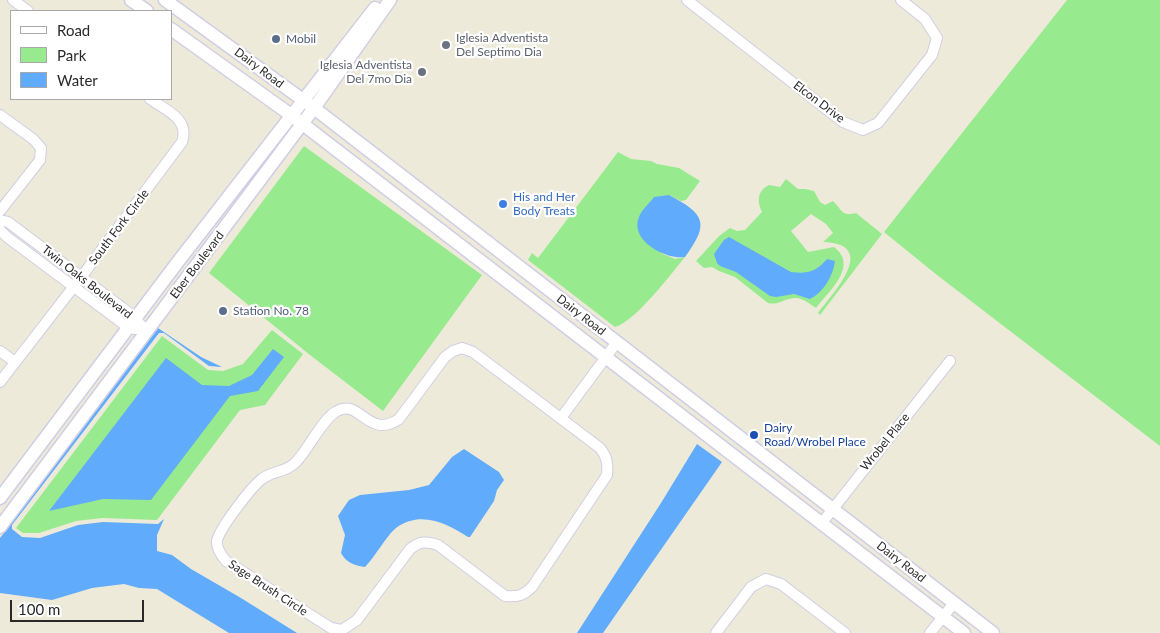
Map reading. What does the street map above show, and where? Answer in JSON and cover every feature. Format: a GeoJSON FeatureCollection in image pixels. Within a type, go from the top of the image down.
{"type":"FeatureCollection","features":[{"type":"Feature","properties":{"kind":"street"},"geometry":{"type":"LineString","coordinates":[[13,0],[27,10]]}},
{"type":"Feature","properties":{"kind":"street"},"geometry":{"type":"LineString","coordinates":[[131,0],[146,10]]}},
{"type":"Feature","properties":{"kind":"street","name":"Dairy Road"},"geometry":{"type":"LineString","coordinates":[[165,0],[314,108],[993,633]]}},
{"type":"Feature","properties":{"kind":"street","name":"Eber Boulevard"},"geometry":{"type":"LineString","coordinates":[[0,498],[302,100],[382,0]]}},
{"type":"Feature","properties":{"kind":"street","name":"Eber Boulevard"},"geometry":{"type":"LineString","coordinates":[[0,527],[314,108],[390,0]]}},
{"type":"Feature","properties":{"kind":"street","name":"Elcon Drive"},"geometry":{"type":"LineString","coordinates":[[687,0],[843,122],[863,130],[878,123],[932,54],[938,38],[925,19],[901,0]]}},
{"type":"Feature","properties":{"kind":"street","name":"Dairy Road"},"geometry":{"type":"LineString","coordinates":[[172,30],[291,115],[964,633]]}},
{"type":"Feature","properties":{"kind":"street","name":"South Fork Circle"},"geometry":{"type":"LineString","coordinates":[[0,382],[74,287],[182,142],[184,126],[178,118],[151,100]]}},
{"type":"Feature","properties":{"kind":"street"},"geometry":{"type":"LineString","coordinates":[[0,116],[41,148],[40,160],[0,211]]}},
{"type":"Feature","properties":{"kind":"street","name":"Twin Oaks Boulevard"},"geometry":{"type":"LineString","coordinates":[[0,220],[8,222],[82,276],[128,312],[132,323]]}},
{"type":"Feature","properties":{"kind":"street","name":"Twin Oaks Boulevard"},"geometry":{"type":"LineString","coordinates":[[0,230],[6,238],[74,287],[147,331]]}},
{"type":"Feature","properties":{"kind":"street"},"geometry":{"type":"LineString","coordinates":[[560,418],[616,342]]}},
{"type":"Feature","properties":{"kind":"street","name":"Sage Brush Circle"},"geometry":{"type":"LineString","coordinates":[[462,348],[473,352],[560,418],[600,448],[605,454],[608,463],[606,475],[532,587],[525,594],[517,597],[505,596],[438,545],[428,541],[419,542],[410,548],[357,620],[342,630],[330,628],[226,561],[220,554],[217,543],[220,532],[256,484],[264,477],[296,463],[328,419],[337,410],[356,411],[372,423],[380,426],[390,425],[399,419],[445,357],[452,351],[462,348]]}},
{"type":"Feature","properties":{"kind":"street"},"geometry":{"type":"LineString","coordinates":[[0,351],[15,362]]}},
{"type":"Feature","properties":{"kind":"street","name":"Wrobel Place"},"geometry":{"type":"LineString","coordinates":[[821,524],[950,361]]}},
{"type":"Feature","properties":{"kind":"street"},"geometry":{"type":"LineString","coordinates":[[716,633],[751,587],[766,579],[781,584],[845,633]]}},
{"type":"Feature","properties":{"kind":"street"},"geometry":{"type":"LineString","coordinates":[[930,633],[954,603]]}},
{"type":"Feature","properties":{"kind":"green space"},"geometry":{"type":"Polygon","coordinates":[[[1067,0],[1160,0],[1160,446],[937,275],[884,232],[1067,0]]]}},
{"type":"Feature","properties":{"kind":"green space"},"geometry":{"type":"Polygon","coordinates":[[[304,146],[482,275],[383,411],[209,273],[304,146]]]}},
{"type":"Feature","properties":{"kind":"green space"},"geometry":{"type":"Polygon","coordinates":[[[618,152],[631,159],[651,161],[679,168],[700,181],[686,200],[681,201],[669,195],[661,253],[675,259],[685,257],[633,316],[615,327],[528,260],[532,253],[538,258],[618,152]]]}},
{"type":"Feature","properties":{"kind":"green space"},"geometry":{"type":"Polygon","coordinates":[[[786,179],[798,189],[814,191],[820,202],[825,205],[833,201],[845,213],[856,213],[882,234],[820,315],[818,313],[848,271],[850,260],[848,251],[840,245],[823,242],[833,233],[826,224],[811,214],[791,231],[808,252],[834,247],[841,254],[844,262],[839,278],[816,308],[797,298],[772,304],[768,303],[735,277],[712,267],[704,268],[696,261],[719,236],[730,228],[737,231],[745,230],[762,212],[759,197],[762,190],[769,185],[780,187],[786,179]]]}},
{"type":"Feature","properties":{"kind":"green space"},"geometry":{"type":"Polygon","coordinates":[[[272,330],[303,354],[265,405],[240,410],[157,520],[102,518],[76,521],[39,533],[23,533],[16,528],[162,336],[208,370],[223,371],[243,364],[272,330]]]}},
{"type":"Feature","properties":{"kind":"water"},"geometry":{"type":"Polygon","coordinates":[[[669,195],[690,208],[700,220],[698,236],[685,257],[669,256],[652,248],[640,235],[638,228],[638,220],[641,214],[654,197],[669,195]]]}},
{"type":"Feature","properties":{"kind":"water"},"geometry":{"type":"Polygon","coordinates":[[[729,237],[791,272],[802,273],[811,271],[819,267],[827,259],[835,261],[832,272],[824,288],[810,299],[794,294],[770,296],[736,272],[717,263],[714,254],[724,240],[729,237]]]}},
{"type":"Feature","properties":{"kind":"water"},"geometry":{"type":"Polygon","coordinates":[[[158,328],[201,357],[222,367],[209,366],[164,333],[159,333],[12,525],[12,529],[22,537],[40,538],[78,525],[103,522],[158,524],[164,519],[157,535],[157,551],[172,555],[191,569],[297,633],[229,633],[157,589],[139,588],[124,584],[92,588],[52,600],[0,593],[0,538],[158,328]]]}},
{"type":"Feature","properties":{"kind":"water"},"geometry":{"type":"Polygon","coordinates":[[[273,349],[284,357],[258,391],[230,396],[151,500],[103,499],[49,511],[166,358],[202,385],[229,386],[252,375],[273,349]]]}},
{"type":"Feature","properties":{"kind":"water"},"geometry":{"type":"Polygon","coordinates":[[[697,444],[722,462],[603,633],[577,633],[661,503],[697,444]]]}},
{"type":"Feature","properties":{"kind":"water"},"geometry":{"type":"Polygon","coordinates":[[[464,449],[499,472],[504,480],[497,490],[494,501],[470,537],[433,520],[414,520],[392,531],[365,567],[354,564],[346,559],[341,553],[345,535],[338,516],[349,500],[360,495],[409,490],[429,485],[452,457],[464,449]]]}},
{"type":"Feature","properties":{"kind":"place","name":"Mobil"},"geometry":{"type":"Point","coordinates":[276,39]}},
{"type":"Feature","properties":{"kind":"place","name":"Iglesia Adventista Del Septimo Dia"},"geometry":{"type":"Point","coordinates":[446,45]}},
{"type":"Feature","properties":{"kind":"place","name":"Iglesia Adventista Del 7mo Dia"},"geometry":{"type":"Point","coordinates":[422,72]}},
{"type":"Feature","properties":{"kind":"place","name":"His and Her Body Treats"},"geometry":{"type":"Point","coordinates":[503,204]}},
{"type":"Feature","properties":{"kind":"place","name":"Station No. 78"},"geometry":{"type":"Point","coordinates":[223,311]}},
{"type":"Feature","properties":{"kind":"place","name":"Dairy Road/Wrobel Place"},"geometry":{"type":"Point","coordinates":[754,435]}}]}
